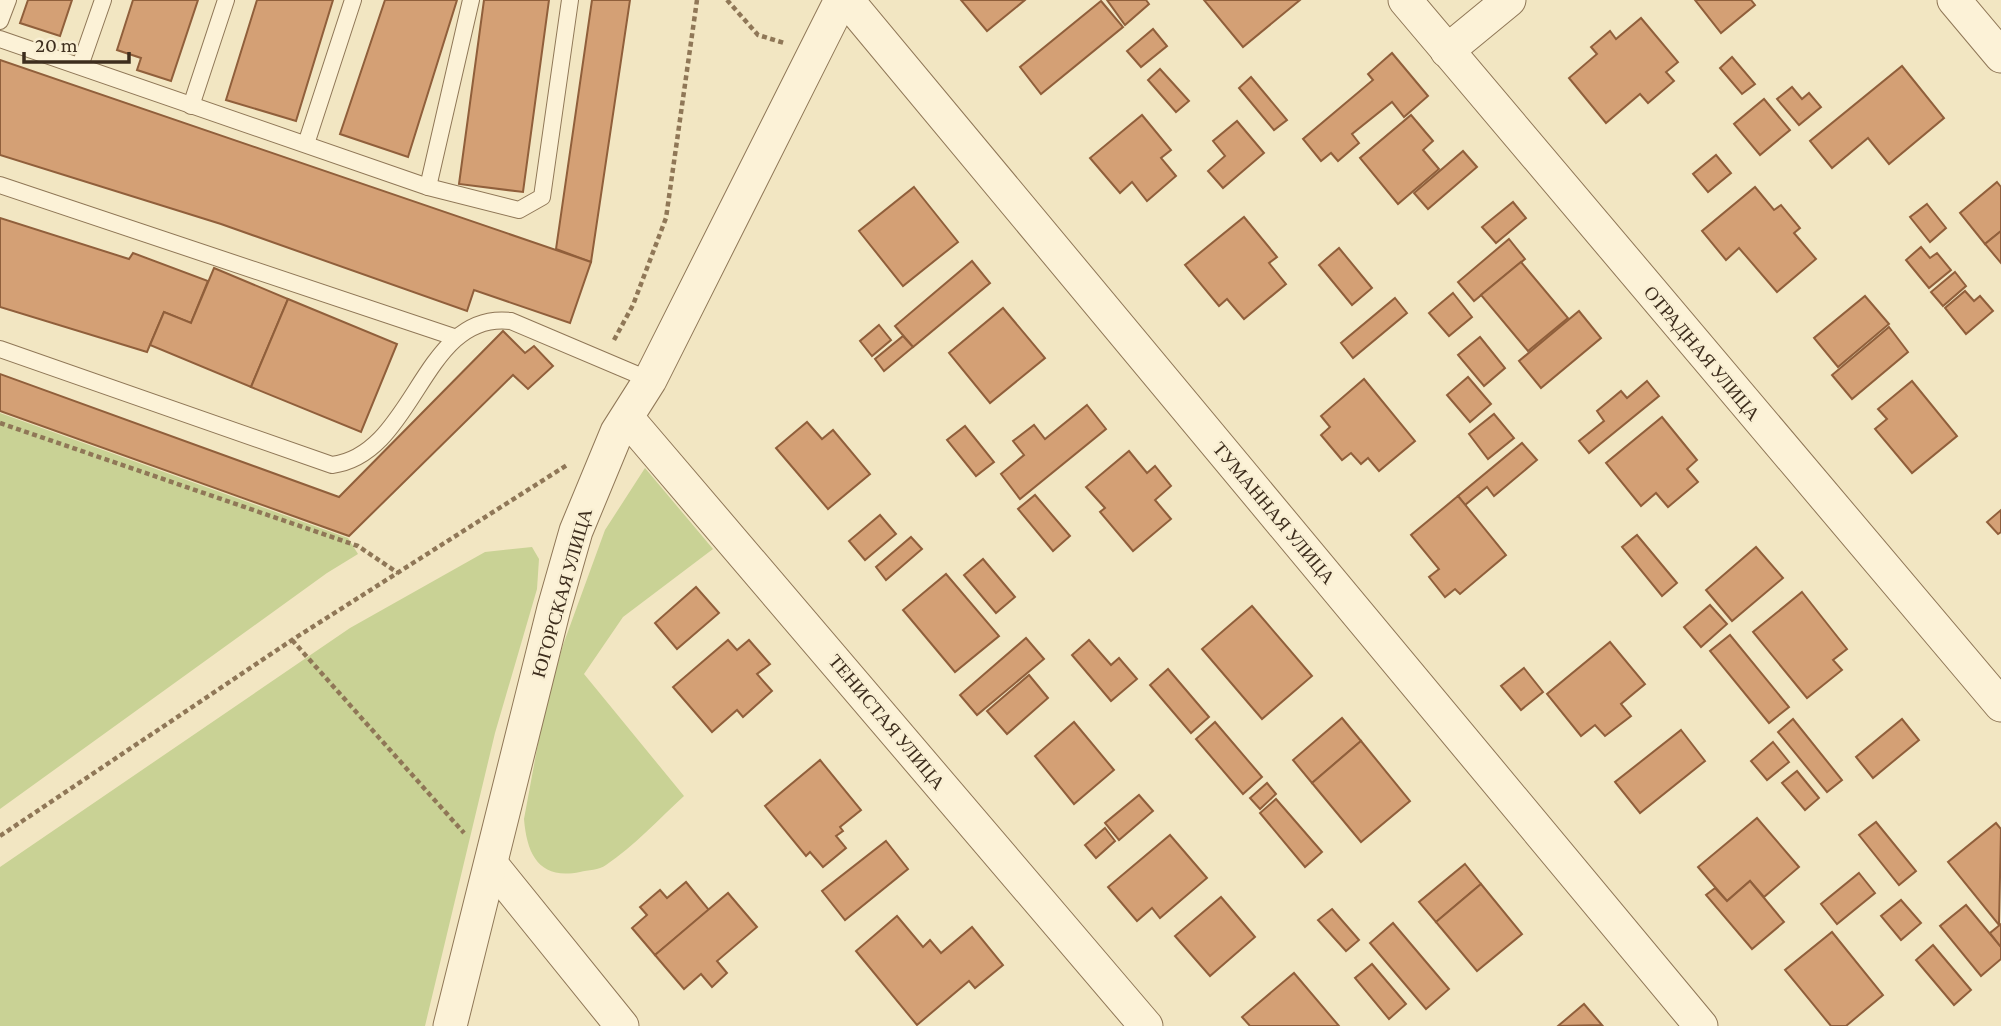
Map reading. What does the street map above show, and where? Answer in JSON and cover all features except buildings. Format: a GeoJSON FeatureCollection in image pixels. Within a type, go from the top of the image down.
{"type":"FeatureCollection","features":[{"type":"Feature","properties":{"kind":"street","name":"ЮГОРСКАЯ УЛИЦА"},"geometry":{"type":"LineString","coordinates":[[450,1026],[554,608],[576,531],[617,432],[628,419],[650,380],[825,37],[841,0]]}},
{"type":"Feature","properties":{"kind":"street","name":"ТУМАННАЯ УЛИЦА"},"geometry":{"type":"LineString","coordinates":[[847,0],[1701,1026]]}},
{"type":"Feature","properties":{"kind":"street","name":"ОТРАДНАЯ УЛИЦА"},"geometry":{"type":"LineString","coordinates":[[1405,0],[2001,705]]}},
{"type":"Feature","properties":{"kind":"street"},"geometry":{"type":"LineString","coordinates":[[1447,51],[1509,0]]}},
{"type":"Feature","properties":{"kind":"street"},"geometry":{"type":"LineString","coordinates":[[1954,0],[2001,56]]}},
{"type":"Feature","properties":{"kind":"street","name":"ТЕНИСТАЯ УЛИЦА"},"geometry":{"type":"LineString","coordinates":[[628,419],[1146,1026]]}},
{"type":"Feature","properties":{"kind":"street"},"geometry":{"type":"LineString","coordinates":[[491,864],[622,1026]]}},
{"type":"Feature","properties":{"kind":"lane"},"geometry":{"type":"LineString","coordinates":[[0,21],[8,0]]}},
{"type":"Feature","properties":{"kind":"lane"},"geometry":{"type":"LineString","coordinates":[[80,66],[103,0]]}},
{"type":"Feature","properties":{"kind":"lane"},"geometry":{"type":"LineString","coordinates":[[191,106],[226,0]]}},
{"type":"Feature","properties":{"kind":"lane"},"geometry":{"type":"LineString","coordinates":[[306,144],[353,0]]}},
{"type":"Feature","properties":{"kind":"lane"},"geometry":{"type":"LineString","coordinates":[[428,187],[471,0]]}},
{"type":"Feature","properties":{"kind":"lane"},"geometry":{"type":"LineString","coordinates":[[0,39],[428,187],[519,210],[542,197],[570,0]]}},
{"type":"Feature","properties":{"kind":"lane"},"geometry":{"type":"LineString","coordinates":[[0,184],[454,337]]}},
{"type":"Feature","properties":{"kind":"lane"},"geometry":{"type":"LineString","coordinates":[[0,349],[332,465],[345,463],[365,453],[388,431],[454,337],[474,324],[493,318],[511,321],[650,380]]}},
{"type":"Feature","properties":{"kind":"path"},"geometry":{"type":"LineString","coordinates":[[604,359],[633,305],[666,218],[697,0]]}},
{"type":"Feature","properties":{"kind":"path"},"geometry":{"type":"LineString","coordinates":[[727,0],[758,34],[792,46],[825,37]]}},
{"type":"Feature","properties":{"kind":"path"},"geometry":{"type":"LineString","coordinates":[[0,423],[358,546],[398,573]]}},
{"type":"Feature","properties":{"kind":"path"},"geometry":{"type":"LineString","coordinates":[[0,836],[292,640],[571,462]]}},
{"type":"Feature","properties":{"kind":"path"},"geometry":{"type":"LineString","coordinates":[[292,640],[491,864]]}},
{"type":"Feature","properties":{"kind":"green space"},"geometry":{"type":"Polygon","coordinates":[[[0,413],[348,538],[358,554],[327,573],[0,809],[0,413]]]}},
{"type":"Feature","properties":{"kind":"green space"},"geometry":{"type":"Polygon","coordinates":[[[645,468],[713,549],[623,617],[584,674],[684,796],[636,841],[603,867],[566,874],[555,872],[545,869],[532,854],[524,819],[544,711],[563,645],[605,530],[645,468]]]}},
{"type":"Feature","properties":{"kind":"green space"},"geometry":{"type":"Polygon","coordinates":[[[532,547],[539,559],[537,589],[495,733],[425,1026],[0,1026],[0,867],[350,628],[485,552],[532,547]]]}}]}
